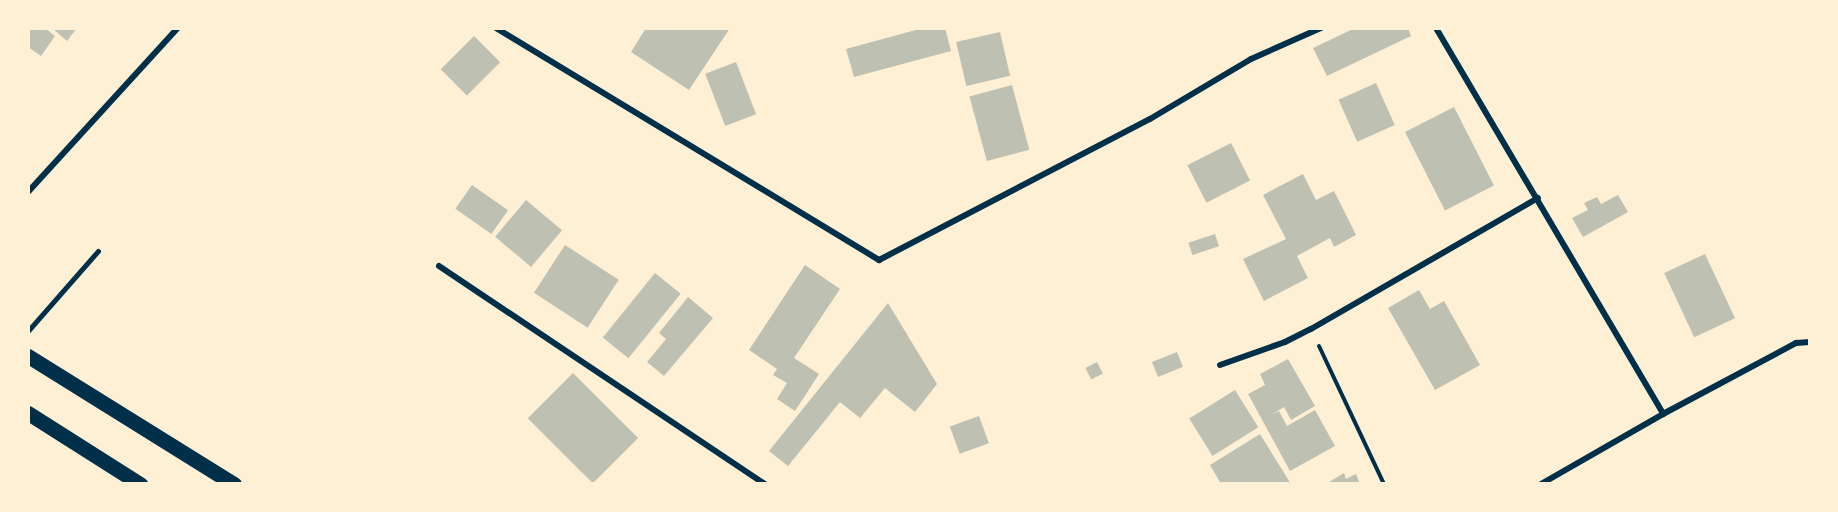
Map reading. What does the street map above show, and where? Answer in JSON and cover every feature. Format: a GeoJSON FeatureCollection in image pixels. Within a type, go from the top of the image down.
{"type":"FeatureCollection","features":[{"type":"Feature","properties":{"kind":"main road"},"geometry":{"type":"LineString","coordinates":[[28,356],[234,483]]}},
{"type":"Feature","properties":{"kind":"main road"},"geometry":{"type":"LineString","coordinates":[[28,413],[140,483]]}},
{"type":"Feature","properties":{"kind":"street"},"geometry":{"type":"LineString","coordinates":[[28,192],[178,28]]}},
{"type":"Feature","properties":{"kind":"street"},"geometry":{"type":"LineString","coordinates":[[496,28],[879,260],[1150,119],[1251,59],[1321,28]]}},
{"type":"Feature","properties":{"kind":"street"},"geometry":{"type":"LineString","coordinates":[[1436,28],[1663,414]]}},
{"type":"Feature","properties":{"kind":"street"},"geometry":{"type":"LineString","coordinates":[[1220,365],[1286,342],[1311,329],[1538,198]]}},
{"type":"Feature","properties":{"kind":"street"},"geometry":{"type":"LineString","coordinates":[[439,266],[765,483]]}},
{"type":"Feature","properties":{"kind":"street"},"geometry":{"type":"LineString","coordinates":[[1541,483],[1796,343],[1809,342]]}},
{"type":"Feature","properties":{"kind":"lane"},"geometry":{"type":"LineString","coordinates":[[28,331],[98,251]]}},
{"type":"Feature","properties":{"kind":"path"},"geometry":{"type":"LineString","coordinates":[[1311,329],[1384,483]]}},
{"type":"Feature","properties":{"kind":"building"},"geometry":{"type":"Polygon","coordinates":[[[28,28],[45,28],[55,36],[41,56],[28,47],[28,28]]]}},
{"type":"Feature","properties":{"kind":"building"},"geometry":{"type":"Polygon","coordinates":[[[52,28],[77,28],[67,41],[52,28]]]}},
{"type":"Feature","properties":{"kind":"building"},"geometry":{"type":"Polygon","coordinates":[[[646,28],[730,28],[689,90],[631,52],[646,28]]]}},
{"type":"Feature","properties":{"kind":"building"},"geometry":{"type":"Polygon","coordinates":[[[923,28],[945,28],[951,51],[854,77],[846,49],[923,28]]]}},
{"type":"Feature","properties":{"kind":"building"},"geometry":{"type":"Polygon","coordinates":[[[1355,28],[1408,28],[1411,36],[1327,76],[1313,48],[1355,28]]]}},
{"type":"Feature","properties":{"kind":"building"},"geometry":{"type":"Polygon","coordinates":[[[1000,32],[1010,76],[966,86],[956,42],[1000,32]]]}},
{"type":"Feature","properties":{"kind":"building"},"geometry":{"type":"Polygon","coordinates":[[[474,36],[500,62],[467,95],[441,69],[474,36]]]}},
{"type":"Feature","properties":{"kind":"building"},"geometry":{"type":"Polygon","coordinates":[[[736,62],[756,114],[725,126],[705,74],[736,62]]]}},
{"type":"Feature","properties":{"kind":"building"},"geometry":{"type":"Polygon","coordinates":[[[1376,83],[1395,125],[1357,142],[1339,100],[1376,83]]]}},
{"type":"Feature","properties":{"kind":"building"},"geometry":{"type":"Polygon","coordinates":[[[1012,85],[1029,150],[987,161],[969,96],[1012,85]]]}},
{"type":"Feature","properties":{"kind":"building"},"geometry":{"type":"Polygon","coordinates":[[[1454,107],[1494,185],[1445,210],[1405,132],[1454,107]]]}},
{"type":"Feature","properties":{"kind":"building"},"geometry":{"type":"Polygon","coordinates":[[[1231,143],[1250,180],[1206,203],[1187,165],[1231,143]]]}},
{"type":"Feature","properties":{"kind":"building"},"geometry":{"type":"Polygon","coordinates":[[[1303,174],[1316,200],[1334,191],[1356,235],[1334,247],[1330,238],[1297,256],[1308,278],[1264,301],[1243,259],[1286,239],[1263,195],[1303,174]]]}},
{"type":"Feature","properties":{"kind":"building"},"geometry":{"type":"Polygon","coordinates":[[[472,185],[508,210],[491,234],[455,209],[472,185]]]}},
{"type":"Feature","properties":{"kind":"building"},"geometry":{"type":"Polygon","coordinates":[[[1618,195],[1628,212],[1583,237],[1572,218],[1588,210],[1584,203],[1597,197],[1601,204],[1618,195]]]}},
{"type":"Feature","properties":{"kind":"building"},"geometry":{"type":"Polygon","coordinates":[[[526,200],[562,230],[531,267],[495,237],[526,200]]]}},
{"type":"Feature","properties":{"kind":"building"},"geometry":{"type":"Polygon","coordinates":[[[1215,234],[1219,246],[1192,255],[1188,243],[1215,234]]]}},
{"type":"Feature","properties":{"kind":"building"},"geometry":{"type":"Polygon","coordinates":[[[565,245],[619,280],[588,328],[534,293],[565,245]]]}},
{"type":"Feature","properties":{"kind":"building"},"geometry":{"type":"Polygon","coordinates":[[[1705,254],[1735,318],[1694,337],[1664,273],[1705,254]]]}},
{"type":"Feature","properties":{"kind":"building"},"geometry":{"type":"Polygon","coordinates":[[[805,265],[840,289],[794,358],[819,374],[795,411],[777,399],[787,383],[773,375],[777,369],[749,350],[805,265]]]}},
{"type":"Feature","properties":{"kind":"building"},"geometry":{"type":"Polygon","coordinates":[[[655,273],[681,294],[628,358],[603,338],[655,273]]]}},
{"type":"Feature","properties":{"kind":"building"},"geometry":{"type":"Polygon","coordinates":[[[1419,290],[1430,309],[1444,301],[1480,365],[1435,390],[1388,308],[1419,290]]]}},
{"type":"Feature","properties":{"kind":"building"},"geometry":{"type":"Polygon","coordinates":[[[688,297],[713,318],[664,376],[647,362],[666,339],[659,333],[688,297]]]}},
{"type":"Feature","properties":{"kind":"building"},"geometry":{"type":"Polygon","coordinates":[[[888,303],[937,384],[915,412],[885,388],[860,418],[840,402],[788,466],[769,451],[888,303]]]}},
{"type":"Feature","properties":{"kind":"building"},"geometry":{"type":"Polygon","coordinates":[[[1177,352],[1183,367],[1158,377],[1152,362],[1177,352]]]}},
{"type":"Feature","properties":{"kind":"building"},"geometry":{"type":"Polygon","coordinates":[[[1288,359],[1315,406],[1291,420],[1284,407],[1271,415],[1279,411],[1287,426],[1315,410],[1335,446],[1290,471],[1248,394],[1265,385],[1260,374],[1288,359]]]}},
{"type":"Feature","properties":{"kind":"building"},"geometry":{"type":"Polygon","coordinates":[[[1097,362],[1103,374],[1091,379],[1085,368],[1097,362]]]}},
{"type":"Feature","properties":{"kind":"building"},"geometry":{"type":"Polygon","coordinates":[[[573,373],[638,438],[593,483],[528,418],[573,373]]]}},
{"type":"Feature","properties":{"kind":"building"},"geometry":{"type":"Polygon","coordinates":[[[1235,390],[1258,427],[1213,456],[1189,419],[1235,390]]]}},
{"type":"Feature","properties":{"kind":"building"},"geometry":{"type":"Polygon","coordinates":[[[979,416],[989,443],[960,454],[950,427],[979,416]]]}},
{"type":"Feature","properties":{"kind":"building"},"geometry":{"type":"Polygon","coordinates":[[[1260,434],[1291,484],[1221,484],[1210,465],[1260,434]]]}},
{"type":"Feature","properties":{"kind":"building"},"geometry":{"type":"Polygon","coordinates":[[[1344,473],[1346,479],[1356,474],[1360,484],[1326,484],[1344,473]]]}}]}
